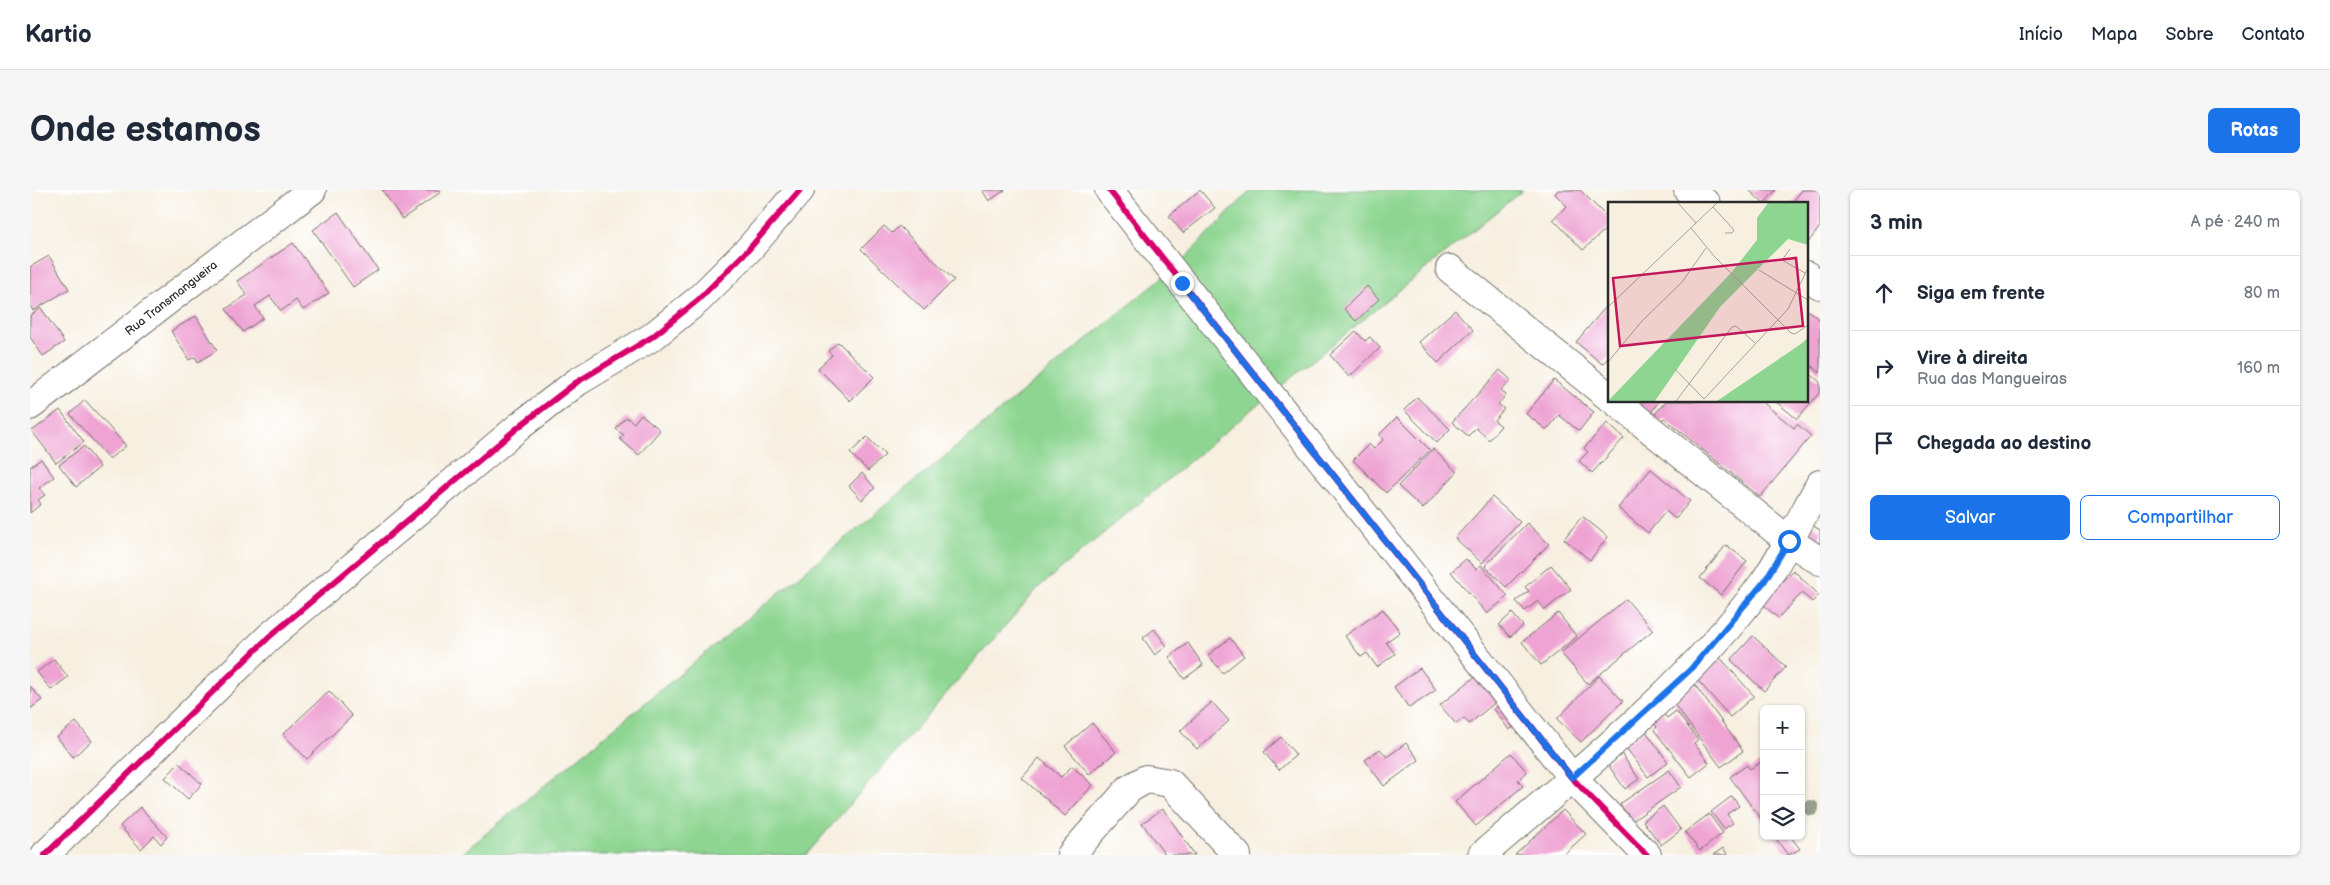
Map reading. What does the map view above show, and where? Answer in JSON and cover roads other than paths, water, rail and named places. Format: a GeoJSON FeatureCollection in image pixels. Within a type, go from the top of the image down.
{"type":"FeatureCollection","features":[{"type":"Feature","properties":{"kind":"street","name":"Rua Transmangueira"},"geometry":{"type":"LineString","coordinates":[[30,406],[312,190]]}},
{"type":"Feature","properties":{"kind":"street"},"geometry":{"type":"LineString","coordinates":[[44,855],[269,637],[521,425],[577,382],[652,337],[698,300],[749,248],[800,190]]}},
{"type":"Feature","properties":{"kind":"street"},"geometry":{"type":"LineString","coordinates":[[1108,190],[1572,778],[1647,855]]}},
{"type":"Feature","properties":{"kind":"street"},"geometry":{"type":"LineString","coordinates":[[1688,190],[1705,202]]}},
{"type":"Feature","properties":{"kind":"street"},"geometry":{"type":"LineString","coordinates":[[1450,269],[1608,395]]}},
{"type":"Feature","properties":{"kind":"street"},"geometry":{"type":"LineString","coordinates":[[1808,276],[1820,285]]}},
{"type":"Feature","properties":{"kind":"street"},"geometry":{"type":"LineString","coordinates":[[1616,402],[1789,541],[1820,561]]}},
{"type":"Feature","properties":{"kind":"street"},"geometry":{"type":"LineString","coordinates":[[1482,855],[1572,778],[1690,670],[1764,582],[1820,484]]}},
{"type":"Feature","properties":{"kind":"street"},"geometry":{"type":"LineString","coordinates":[[1071,855],[1128,789],[1146,779],[1170,783],[1237,855]]}}]}
